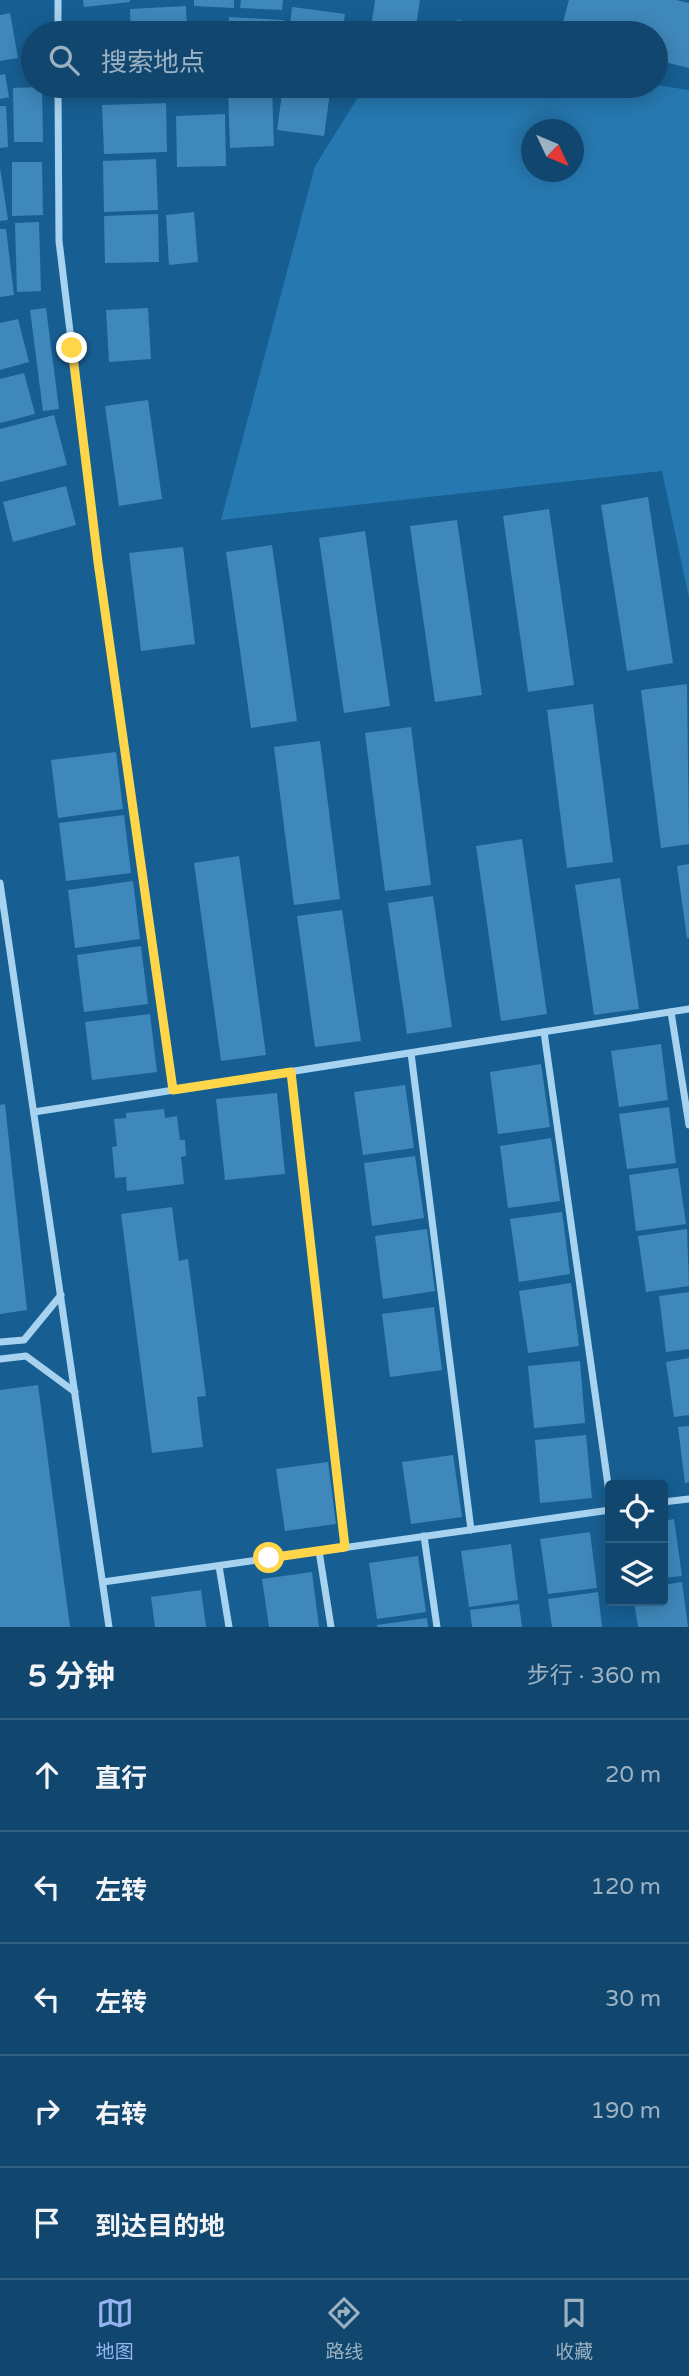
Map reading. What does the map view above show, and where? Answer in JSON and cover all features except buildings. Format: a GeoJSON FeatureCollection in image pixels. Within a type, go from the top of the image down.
{"type":"FeatureCollection","features":[{"type":"Feature","properties":{"kind":"street"},"geometry":{"type":"LineString","coordinates":[[58,0],[58,21]]}},
{"type":"Feature","properties":{"kind":"street"},"geometry":{"type":"LineString","coordinates":[[58,98],[59,241],[98,562],[173,1090]]}},
{"type":"Feature","properties":{"kind":"street"},"geometry":{"type":"LineString","coordinates":[[0,883],[109,1627]]}},
{"type":"Feature","properties":{"kind":"street"},"geometry":{"type":"LineString","coordinates":[[34,1112],[689,1010]]}},
{"type":"Feature","properties":{"kind":"street"},"geometry":{"type":"LineString","coordinates":[[671,1012],[689,1125]]}},
{"type":"Feature","properties":{"kind":"street"},"geometry":{"type":"LineString","coordinates":[[544,1032],[607,1480]]}},
{"type":"Feature","properties":{"kind":"street"},"geometry":{"type":"LineString","coordinates":[[411,1053],[471,1530]]}},
{"type":"Feature","properties":{"kind":"street"},"geometry":{"type":"LineString","coordinates":[[291,1072],[345,1547]]}},
{"type":"Feature","properties":{"kind":"street"},"geometry":{"type":"LineString","coordinates":[[0,1342],[24,1340],[61,1295]]}},
{"type":"Feature","properties":{"kind":"street"},"geometry":{"type":"LineString","coordinates":[[0,1359],[26,1356],[75,1392]]}},
{"type":"Feature","properties":{"kind":"street"},"geometry":{"type":"LineString","coordinates":[[668,1501],[689,1499]]}},
{"type":"Feature","properties":{"kind":"street"},"geometry":{"type":"LineString","coordinates":[[103,1582],[605,1511]]}},
{"type":"Feature","properties":{"kind":"street"},"geometry":{"type":"LineString","coordinates":[[424,1536],[437,1627]]}},
{"type":"Feature","properties":{"kind":"street"},"geometry":{"type":"LineString","coordinates":[[319,1551],[331,1627]]}},
{"type":"Feature","properties":{"kind":"street"},"geometry":{"type":"LineString","coordinates":[[219,1566],[229,1627]]}},
{"type":"Feature","properties":{"kind":"shaded area"},"geometry":{"type":"Polygon","coordinates":[[[668,87],[689,90],[689,598],[662,471],[221,520],[315,166],[358,98],[668,98],[668,87]]]}},
{"type":"Feature","properties":{"kind":"route"},"geometry":{"type":"LineString","coordinates":[[72,348],[98,562],[173,1090],[291,1072],[345,1547],[269,1558]]}}]}
